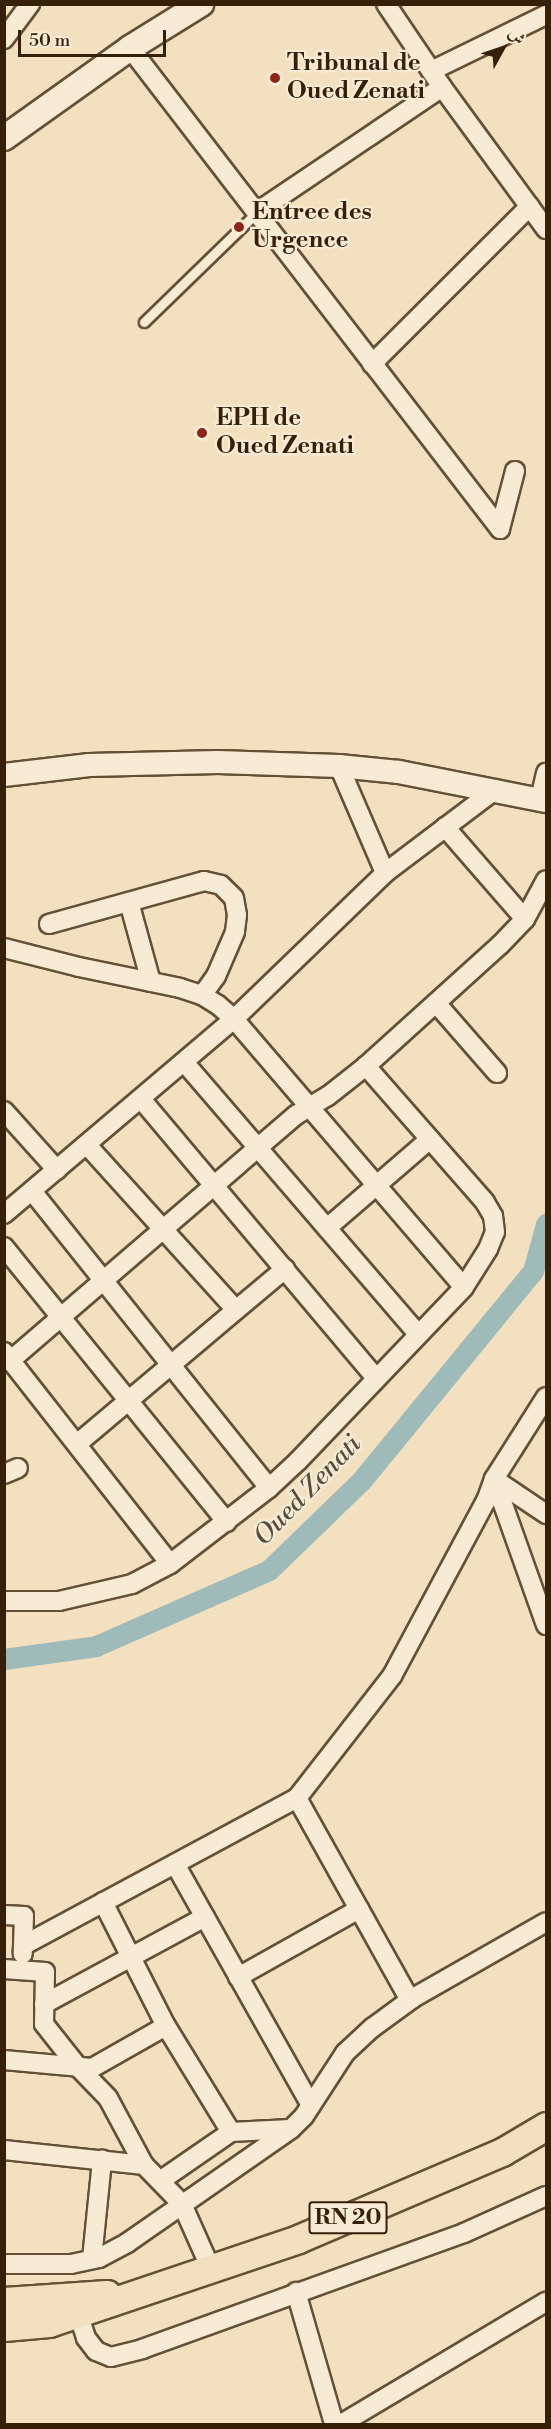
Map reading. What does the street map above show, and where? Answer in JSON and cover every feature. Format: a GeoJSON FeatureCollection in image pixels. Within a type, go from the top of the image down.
{"type":"FeatureCollection","features":[{"type":"Feature","properties":{"kind":"main road"},"geometry":{"type":"LineString","coordinates":[[4,138],[130,48],[201,4]]}},
{"type":"Feature","properties":{"kind":"main road","name":"RN 20"},"geometry":{"type":"LineString","coordinates":[[4,2327],[49,2323],[298,2240],[502,2152],[546,2126]]}},
{"type":"Feature","properties":{"kind":"main road","name":"RN 20"},"geometry":{"type":"LineString","coordinates":[[4,2301],[142,2292]]}},
{"type":"Feature","properties":{"kind":"street"},"geometry":{"type":"LineString","coordinates":[[4,39],[30,4]]}},
{"type":"Feature","properties":{"kind":"street"},"geometry":{"type":"LineString","coordinates":[[386,4],[442,87],[546,229]]}},
{"type":"Feature","properties":{"kind":"street"},"geometry":{"type":"LineString","coordinates":[[431,71],[546,15]]}},
{"type":"Feature","properties":{"kind":"street"},"geometry":{"type":"LineString","coordinates":[[130,48],[500,529],[514,471]]}},
{"type":"Feature","properties":{"kind":"street"},"geometry":{"type":"LineString","coordinates":[[257,212],[442,87]]}},
{"type":"Feature","properties":{"kind":"street"},"geometry":{"type":"LineString","coordinates":[[372,364],[530,206]]}},
{"type":"Feature","properties":{"kind":"street"},"geometry":{"type":"LineString","coordinates":[[4,775],[112,765],[218,762],[339,766],[399,772],[496,789],[543,800],[546,773]]}},
{"type":"Feature","properties":{"kind":"street"},"geometry":{"type":"LineString","coordinates":[[339,766],[385,873]]}},
{"type":"Feature","properties":{"kind":"street"},"geometry":{"type":"LineString","coordinates":[[4,1214],[234,1019],[385,873],[496,789]]}},
{"type":"Feature","properties":{"kind":"street"},"geometry":{"type":"LineString","coordinates":[[445,827],[525,919]]}},
{"type":"Feature","properties":{"kind":"street"},"geometry":{"type":"LineString","coordinates":[[171,1564],[8,1356],[61,1317],[309,1106],[328,1096],[366,1066],[525,919],[546,880]]}},
{"type":"Feature","properties":{"kind":"street"},"geometry":{"type":"LineString","coordinates":[[49,924],[204,881],[221,885],[234,898],[237,915],[235,932],[216,976],[202,995]]}},
{"type":"Feature","properties":{"kind":"street"},"geometry":{"type":"LineString","coordinates":[[129,902],[151,982]]}},
{"type":"Feature","properties":{"kind":"street"},"geometry":{"type":"LineString","coordinates":[[4,948],[202,995],[234,1019],[464,1287]]}},
{"type":"Feature","properties":{"kind":"street"},"geometry":{"type":"LineString","coordinates":[[436,1003],[497,1073]]}},
{"type":"Feature","properties":{"kind":"street"},"geometry":{"type":"LineString","coordinates":[[184,1062],[418,1334]]}},
{"type":"Feature","properties":{"kind":"street"},"geometry":{"type":"LineString","coordinates":[[4,1601],[59,1601],[132,1584],[171,1564],[269,1488],[464,1287],[489,1249],[495,1232],[493,1216],[485,1202],[366,1066]]}},
{"type":"Feature","properties":{"kind":"street"},"geometry":{"type":"LineString","coordinates":[[141,1099],[376,1378]]}},
{"type":"Feature","properties":{"kind":"street"},"geometry":{"type":"LineString","coordinates":[[4,1111],[57,1170]]}},
{"type":"Feature","properties":{"kind":"street"},"geometry":{"type":"LineString","coordinates":[[327,1228],[430,1139]]}},
{"type":"Feature","properties":{"kind":"street"},"geometry":{"type":"LineString","coordinates":[[87,1145],[236,1310]]}},
{"type":"Feature","properties":{"kind":"street"},"geometry":{"type":"LineString","coordinates":[[32,1191],[269,1488]]}},
{"type":"Feature","properties":{"kind":"street"},"geometry":{"type":"LineString","coordinates":[[4,1247],[227,1522]]}},
{"type":"Feature","properties":{"kind":"street"},"geometry":{"type":"LineString","coordinates":[[77,1444],[285,1269]]}},
{"type":"Feature","properties":{"kind":"street"},"geometry":{"type":"LineString","coordinates":[[24,1945],[297,1798],[392,1676],[486,1501],[494,1479],[546,1396]]}},
{"type":"Feature","properties":{"kind":"street"},"geometry":{"type":"LineString","coordinates":[[494,1479],[546,1514]]}},
{"type":"Feature","properties":{"kind":"street"},"geometry":{"type":"LineString","coordinates":[[494,1479],[546,1625]]}},
{"type":"Feature","properties":{"kind":"street"},"geometry":{"type":"LineString","coordinates":[[297,1798],[410,2000]]}},
{"type":"Feature","properties":{"kind":"street"},"geometry":{"type":"LineString","coordinates":[[175,1864],[311,2105]]}},
{"type":"Feature","properties":{"kind":"street"},"geometry":{"type":"LineString","coordinates":[[103,1902],[166,2026],[231,2133]]}},
{"type":"Feature","properties":{"kind":"street"},"geometry":{"type":"LineString","coordinates":[[238,1977],[359,1910]]}},
{"type":"Feature","properties":{"kind":"street"},"geometry":{"type":"LineString","coordinates":[[4,1915],[24,1916],[23,1971]]}},
{"type":"Feature","properties":{"kind":"street"},"geometry":{"type":"LineString","coordinates":[[44,2004],[205,1917]]}},
{"type":"Feature","properties":{"kind":"street"},"geometry":{"type":"LineString","coordinates":[[4,2264],[71,2264],[92,2259],[127,2243],[291,2129],[311,2105],[345,2053],[372,2028],[410,2000],[546,1922]]}},
{"type":"Feature","properties":{"kind":"street"},"geometry":{"type":"LineString","coordinates":[[4,1969],[45,1972],[44,2024],[78,2067],[108,2098],[144,2165],[182,2204],[211,2269]]}},
{"type":"Feature","properties":{"kind":"street"},"geometry":{"type":"LineString","coordinates":[[4,2060],[92,2068],[166,2026]]}},
{"type":"Feature","properties":{"kind":"street"},"geometry":{"type":"LineString","coordinates":[[160,2181],[231,2133],[291,2129]]}},
{"type":"Feature","properties":{"kind":"street"},"geometry":{"type":"LineString","coordinates":[[4,2150],[144,2165]]}},
{"type":"Feature","properties":{"kind":"street"},"geometry":{"type":"LineString","coordinates":[[92,2259],[102,2160]]}},
{"type":"Feature","properties":{"kind":"street"},"geometry":{"type":"LineString","coordinates":[[78,2313],[86,2338],[96,2351],[111,2357],[142,2349],[464,2233],[546,2196]]}},
{"type":"Feature","properties":{"kind":"street"},"geometry":{"type":"LineString","coordinates":[[296,2292],[334,2424]]}},
{"type":"Feature","properties":{"kind":"street"},"geometry":{"type":"LineString","coordinates":[[341,2424],[546,2302]]}},
{"type":"Feature","properties":{"kind":"lane"},"geometry":{"type":"LineString","coordinates":[[144,322],[257,212]]}},
{"type":"Feature","properties":{"kind":"waterway","name":"Oued Zenati"},"geometry":{"type":"LineString","coordinates":[[4,1659],[96,1646],[269,1570],[361,1481],[533,1271],[546,1224]]}},
{"type":"Feature","properties":{"kind":"place","name":"Tribunal de Oued Zenati"},"geometry":{"type":"Point","coordinates":[275,78]}},
{"type":"Feature","properties":{"kind":"place","name":"Entree des Urgence"},"geometry":{"type":"Point","coordinates":[239,227]}},
{"type":"Feature","properties":{"kind":"place","name":"EPH de Oued Zenati"},"geometry":{"type":"Point","coordinates":[202,433]}}]}
